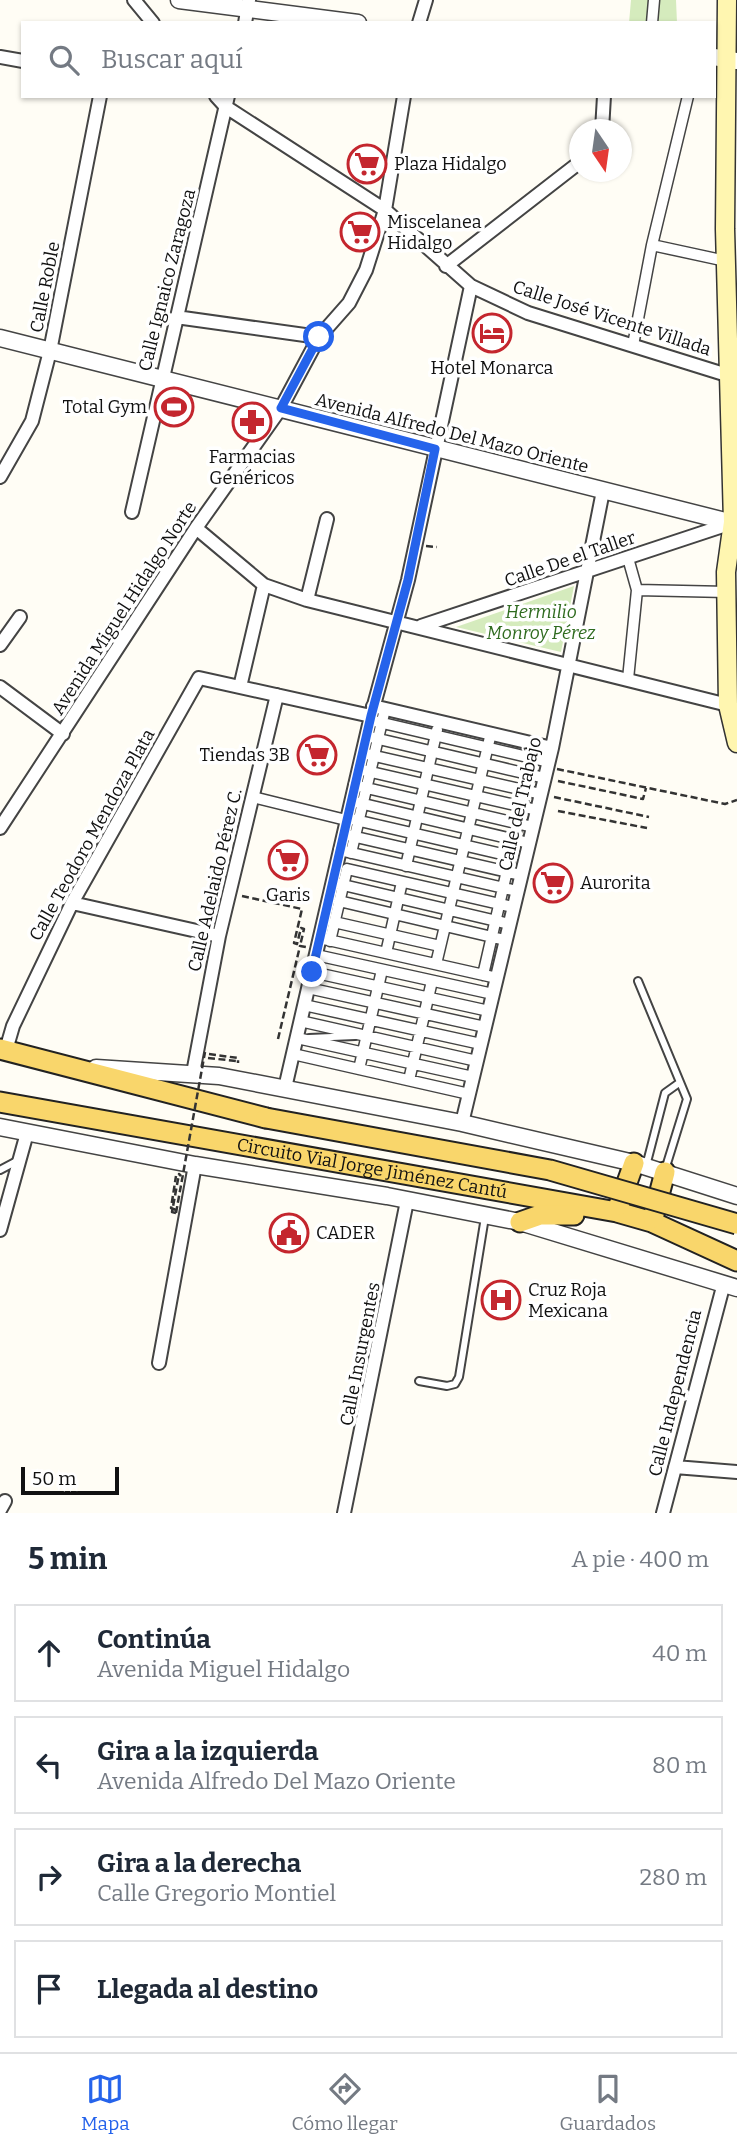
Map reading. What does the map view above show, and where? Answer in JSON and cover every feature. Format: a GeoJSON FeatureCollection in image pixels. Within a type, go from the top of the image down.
{"type":"FeatureCollection","features":[{"type":"Feature","properties":{"kind":"main road"},"geometry":{"type":"LineString","coordinates":[[727,0],[731,230],[726,261],[727,374],[737,543]]}},
{"type":"Feature","properties":{"kind":"main road"},"geometry":{"type":"LineString","coordinates":[[735,523],[727,592],[728,705],[737,743]]}},
{"type":"Feature","properties":{"kind":"main road","name":"Circuito Vial Jorge Jiménez Cantú"},"geometry":{"type":"LineString","coordinates":[[3,1049],[266,1118],[550,1170],[737,1224]]}},
{"type":"Feature","properties":{"kind":"main road","name":"Circuito Vial Jorge Jiménez Cantú"},"geometry":{"type":"LineString","coordinates":[[0,1102],[617,1212],[652,1222],[737,1261]]}},
{"type":"Feature","properties":{"kind":"main road"},"geometry":{"type":"LineString","coordinates":[[520,1222],[551,1214],[600,1216],[617,1212],[640,1165]]}},
{"type":"Feature","properties":{"kind":"main road"},"geometry":{"type":"LineString","coordinates":[[652,1222],[665,1172]]}},
{"type":"Feature","properties":{"kind":"street"},"geometry":{"type":"LineString","coordinates":[[134,0],[151,21]]}},
{"type":"Feature","properties":{"kind":"street"},"geometry":{"type":"LineString","coordinates":[[178,0],[340,21]]}},
{"type":"Feature","properties":{"kind":"street"},"geometry":{"type":"LineString","coordinates":[[420,21],[426,0]]}},
{"type":"Feature","properties":{"kind":"street"},"geometry":{"type":"LineString","coordinates":[[652,21],[654,0]]}},
{"type":"Feature","properties":{"kind":"street"},"geometry":{"type":"LineString","coordinates":[[0,57],[21,61]]}},
{"type":"Feature","properties":{"kind":"street","name":"Calle Roble"},"geometry":{"type":"LineString","coordinates":[[0,477],[32,421],[50,351],[100,98]]}},
{"type":"Feature","properties":{"kind":"street","name":"Avenida Miguel Hidalgo Norte"},"geometry":{"type":"LineString","coordinates":[[0,828],[196,528],[281,408],[319,337],[349,303],[366,270],[385,211],[404,98]]}},
{"type":"Feature","properties":{"kind":"street"},"geometry":{"type":"LineString","coordinates":[[603,119],[604,98]]}},
{"type":"Feature","properties":{"kind":"street"},"geometry":{"type":"LineString","coordinates":[[633,345],[652,245],[688,98]]}},
{"type":"Feature","properties":{"kind":"street","name":"Calle José Vicente Villada"},"geometry":{"type":"LineString","coordinates":[[227,102],[385,211],[471,286],[528,313],[727,374]]}},
{"type":"Feature","properties":{"kind":"street","name":"Calle Ignaico Zaragoza"},"geometry":{"type":"LineString","coordinates":[[132,512],[160,379],[227,102]]}},
{"type":"Feature","properties":{"kind":"street"},"geometry":{"type":"LineString","coordinates":[[446,266],[569,170]]}},
{"type":"Feature","properties":{"kind":"street"},"geometry":{"type":"LineString","coordinates":[[652,245],[726,261]]}},
{"type":"Feature","properties":{"kind":"street"},"geometry":{"type":"LineString","coordinates":[[285,1088],[312,972],[338,884],[471,286]]}},
{"type":"Feature","properties":{"kind":"street"},"geometry":{"type":"LineString","coordinates":[[176,317],[319,337]]}},
{"type":"Feature","properties":{"kind":"street","name":"Avenida Alfredo Del Mazo Oriente"},"geometry":{"type":"LineString","coordinates":[[0,338],[735,523]]}},
{"type":"Feature","properties":{"kind":"street","name":"Calle del Trabajo"},"geometry":{"type":"LineString","coordinates":[[462,1123],[552,748],[603,491]]}},
{"type":"Feature","properties":{"kind":"street"},"geometry":{"type":"LineString","coordinates":[[307,600],[327,519]]}},
{"type":"Feature","properties":{"kind":"street","name":"Calle De el Taller"},"geometry":{"type":"LineString","coordinates":[[419,627],[735,523]]}},
{"type":"Feature","properties":{"kind":"street"},"geometry":{"type":"LineString","coordinates":[[196,528],[264,585],[307,600],[569,663],[728,705]]}},
{"type":"Feature","properties":{"kind":"street"},"geometry":{"type":"LineString","coordinates":[[628,558],[637,590],[628,679]]}},
{"type":"Feature","properties":{"kind":"street"},"geometry":{"type":"LineString","coordinates":[[264,585],[240,687],[376,715],[439,722],[552,748]]}},
{"type":"Feature","properties":{"kind":"street"},"geometry":{"type":"LineString","coordinates":[[637,590],[727,592]]}},
{"type":"Feature","properties":{"kind":"street"},"geometry":{"type":"LineString","coordinates":[[0,645],[20,617]]}},
{"type":"Feature","properties":{"kind":"street","name":"Calle Teodoro Mendoza Plata"},"geometry":{"type":"LineString","coordinates":[[3,1049],[72,903],[199,678],[240,687]]}},
{"type":"Feature","properties":{"kind":"street"},"geometry":{"type":"LineString","coordinates":[[0,688],[63,734]]}},
{"type":"Feature","properties":{"kind":"street","name":"Calle Adelaido Pérez C."},"geometry":{"type":"LineString","coordinates":[[193,1073],[219,936],[277,695]]}},
{"type":"Feature","properties":{"kind":"street"},"geometry":{"type":"LineString","coordinates":[[376,715],[436,736],[533,758],[547,769]]}},
{"type":"Feature","properties":{"kind":"street"},"geometry":{"type":"LineString","coordinates":[[406,866],[439,722]]}},
{"type":"Feature","properties":{"kind":"street"},"geometry":{"type":"LineString","coordinates":[[436,964],[491,733]]}},
{"type":"Feature","properties":{"kind":"street"},"geometry":{"type":"LineString","coordinates":[[371,738],[529,775],[547,769]]}},
{"type":"Feature","properties":{"kind":"street"},"geometry":{"type":"LineString","coordinates":[[483,975],[536,744]]}},
{"type":"Feature","properties":{"kind":"street"},"geometry":{"type":"LineString","coordinates":[[368,754],[541,794]]}},
{"type":"Feature","properties":{"kind":"street"},"geometry":{"type":"LineString","coordinates":[[364,770],[537,810]]}},
{"type":"Feature","properties":{"kind":"street"},"geometry":{"type":"LineString","coordinates":[[360,786],[533,827]]}},
{"type":"Feature","properties":{"kind":"street"},"geometry":{"type":"LineString","coordinates":[[253,797],[510,856]]}},
{"type":"Feature","properties":{"kind":"street"},"geometry":{"type":"LineString","coordinates":[[356,803],[529,843]]}},
{"type":"Feature","properties":{"kind":"street"},"geometry":{"type":"LineString","coordinates":[[349,835],[521,875]]}},
{"type":"Feature","properties":{"kind":"street"},"geometry":{"type":"LineString","coordinates":[[345,851],[517,891]]}},
{"type":"Feature","properties":{"kind":"street"},"geometry":{"type":"LineString","coordinates":[[320,946],[334,922],[339,901],[338,884],[347,869],[513,907]]}},
{"type":"Feature","properties":{"kind":"street"},"geometry":{"type":"LineString","coordinates":[[386,953],[402,882]]}},
{"type":"Feature","properties":{"kind":"street"},"geometry":{"type":"LineString","coordinates":[[338,884],[509,924]]}},
{"type":"Feature","properties":{"kind":"street"},"geometry":{"type":"LineString","coordinates":[[339,901],[505,940]]}},
{"type":"Feature","properties":{"kind":"street"},"geometry":{"type":"LineString","coordinates":[[72,903],[219,936]]}},
{"type":"Feature","properties":{"kind":"street"},"geometry":{"type":"LineString","coordinates":[[334,922],[440,946]]}},
{"type":"Feature","properties":{"kind":"street"},"geometry":{"type":"LineString","coordinates":[[320,946],[386,953],[498,978]]}},
{"type":"Feature","properties":{"kind":"street"},"geometry":{"type":"LineString","coordinates":[[320,946],[382,970],[494,994]]}},
{"type":"Feature","properties":{"kind":"street"},"geometry":{"type":"LineString","coordinates":[[359,1069],[382,970]]}},
{"type":"Feature","properties":{"kind":"street"},"geometry":{"type":"LineString","coordinates":[[312,972],[489,1011]]}},
{"type":"Feature","properties":{"kind":"street"},"geometry":{"type":"LineString","coordinates":[[409,1080],[432,981]]}},
{"type":"Feature","properties":{"kind":"street"},"geometry":{"type":"LineString","coordinates":[[308,988],[485,1027]]}},
{"type":"Feature","properties":{"kind":"street"},"geometry":{"type":"LineString","coordinates":[[304,1005],[481,1044]]}},
{"type":"Feature","properties":{"kind":"street"},"geometry":{"type":"LineString","coordinates":[[300,1021],[477,1061]]}},
{"type":"Feature","properties":{"kind":"street"},"geometry":{"type":"LineString","coordinates":[[296,1038],[473,1077]]}},
{"type":"Feature","properties":{"kind":"street"},"geometry":{"type":"LineString","coordinates":[[293,1054],[469,1094]]}},
{"type":"Feature","properties":{"kind":"street","name":"Circuito Vial Jorge Jiménez Cantú"},"geometry":{"type":"LineString","coordinates":[[64,1066],[193,1073],[285,1088],[462,1123],[640,1165],[737,1196]]}},
{"type":"Feature","properties":{"kind":"street","name":"Circuito Vial Jorge Jiménez Cantú"},"geometry":{"type":"LineString","coordinates":[[0,1126],[178,1162],[407,1200],[520,1222],[730,1285]]}},
{"type":"Feature","properties":{"kind":"street"},"geometry":{"type":"LineString","coordinates":[[0,1230],[17,1161],[27,1133]]}},
{"type":"Feature","properties":{"kind":"street"},"geometry":{"type":"LineString","coordinates":[[159,1363],[180,1210],[195,1165]]}},
{"type":"Feature","properties":{"kind":"street","name":"Calle Insurgentes"},"geometry":{"type":"LineString","coordinates":[[344,1513],[407,1200]]}},
{"type":"Feature","properties":{"kind":"street","name":"Calle Independencia"},"geometry":{"type":"LineString","coordinates":[[663,1513],[730,1285]]}},
{"type":"Feature","properties":{"kind":"street"},"geometry":{"type":"LineString","coordinates":[[675,1467],[737,1472]]}},
{"type":"Feature","properties":{"kind":"lane"},"geometry":{"type":"LineString","coordinates":[[638,981],[687,1099],[665,1172]]}},
{"type":"Feature","properties":{"kind":"lane"},"geometry":{"type":"LineString","coordinates":[[296,1038],[367,1036]]}},
{"type":"Feature","properties":{"kind":"lane"},"geometry":{"type":"LineString","coordinates":[[296,1038],[473,1077]]}},
{"type":"Feature","properties":{"kind":"lane"},"geometry":{"type":"LineString","coordinates":[[640,1165],[665,1093],[679,1083]]}},
{"type":"Feature","properties":{"kind":"lane"},"geometry":{"type":"LineString","coordinates":[[0,1170],[17,1161]]}},
{"type":"Feature","properties":{"kind":"lane"},"geometry":{"type":"LineString","coordinates":[[419,1381],[447,1386],[455,1384],[459,1377],[485,1215]]}},
{"type":"Feature","properties":{"kind":"path"},"geometry":{"type":"LineString","coordinates":[[547,769],[574,772],[725,804],[737,800]]}},
{"type":"Feature","properties":{"kind":"path"},"geometry":{"type":"LineString","coordinates":[[547,769],[572,784],[643,799],[646,787]]}},
{"type":"Feature","properties":{"kind":"path"},"geometry":{"type":"LineString","coordinates":[[572,784],[574,772]]}},
{"type":"Feature","properties":{"kind":"path"},"geometry":{"type":"LineString","coordinates":[[591,788],[593,776]]}},
{"type":"Feature","properties":{"kind":"path"},"geometry":{"type":"LineString","coordinates":[[615,793],[617,781]]}},
{"type":"Feature","properties":{"kind":"path"},"geometry":{"type":"LineString","coordinates":[[541,794],[649,817]]}},
{"type":"Feature","properties":{"kind":"path"},"geometry":{"type":"LineString","coordinates":[[558,811],[647,828]]}},
{"type":"Feature","properties":{"kind":"path"},"geometry":{"type":"LineString","coordinates":[[243,896],[302,909],[294,943],[297,944],[301,928],[304,929],[278,1039]]}},
{"type":"Feature","properties":{"kind":"path"},"geometry":{"type":"LineString","coordinates":[[274,903],[275,897]]}},
{"type":"Feature","properties":{"kind":"path"},"geometry":{"type":"LineString","coordinates":[[300,946],[320,946]]}},
{"type":"Feature","properties":{"kind":"path"},"geometry":{"type":"LineString","coordinates":[[178,1162],[171,1208],[180,1210],[178,1185],[181,1173],[178,1172],[171,1210],[175,1211],[181,1174],[179,1174],[175,1200],[172,1212],[176,1213],[205,1052],[237,1056],[236,1061],[217,1059],[207,1058],[207,1054],[228,1057],[238,1058],[238,1063],[208,1059],[209,1056],[219,1058],[229,1059],[239,1060]]}},
{"type":"Feature","properties":{"kind":"green space"},"geometry":{"type":"Polygon","coordinates":[[[631,0],[676,0],[677,21],[629,21],[631,0]]]}},
{"type":"Feature","properties":{"kind":"green space","name":"Hermilio Monroy Pérez"},"geometry":{"type":"Polygon","coordinates":[[[574,586],[561,652],[456,627],[574,586]]]}},
{"type":"Feature","properties":{"kind":"place","name":"Plaza Hidalgo"},"geometry":{"type":"Point","coordinates":[367,164]}},
{"type":"Feature","properties":{"kind":"place","name":"Miscelanea Hidalgo"},"geometry":{"type":"Point","coordinates":[360,232]}},
{"type":"Feature","properties":{"kind":"place","name":"Hotel Monarca"},"geometry":{"type":"Point","coordinates":[492,333]}},
{"type":"Feature","properties":{"kind":"place","name":"Total Gym"},"geometry":{"type":"Point","coordinates":[174,407]}},
{"type":"Feature","properties":{"kind":"place","name":"Farmacias Genéricos"},"geometry":{"type":"Point","coordinates":[252,422]}},
{"type":"Feature","properties":{"kind":"place","name":"Tiendas 3B"},"geometry":{"type":"Point","coordinates":[317,755]}},
{"type":"Feature","properties":{"kind":"place","name":"Garis"},"geometry":{"type":"Point","coordinates":[288,860]}},
{"type":"Feature","properties":{"kind":"place","name":"Aurorita"},"geometry":{"type":"Point","coordinates":[553,883]}},
{"type":"Feature","properties":{"kind":"place","name":"CADER"},"geometry":{"type":"Point","coordinates":[289,1233]}},
{"type":"Feature","properties":{"kind":"place","name":"Cruz Roja Mexicana"},"geometry":{"type":"Point","coordinates":[501,1300]}},
{"type":"Feature","properties":{"kind":"route"},"geometry":{"type":"LineString","coordinates":[[312,972],[371,716],[408,580],[435,449],[281,408],[319,337]]}}]}
